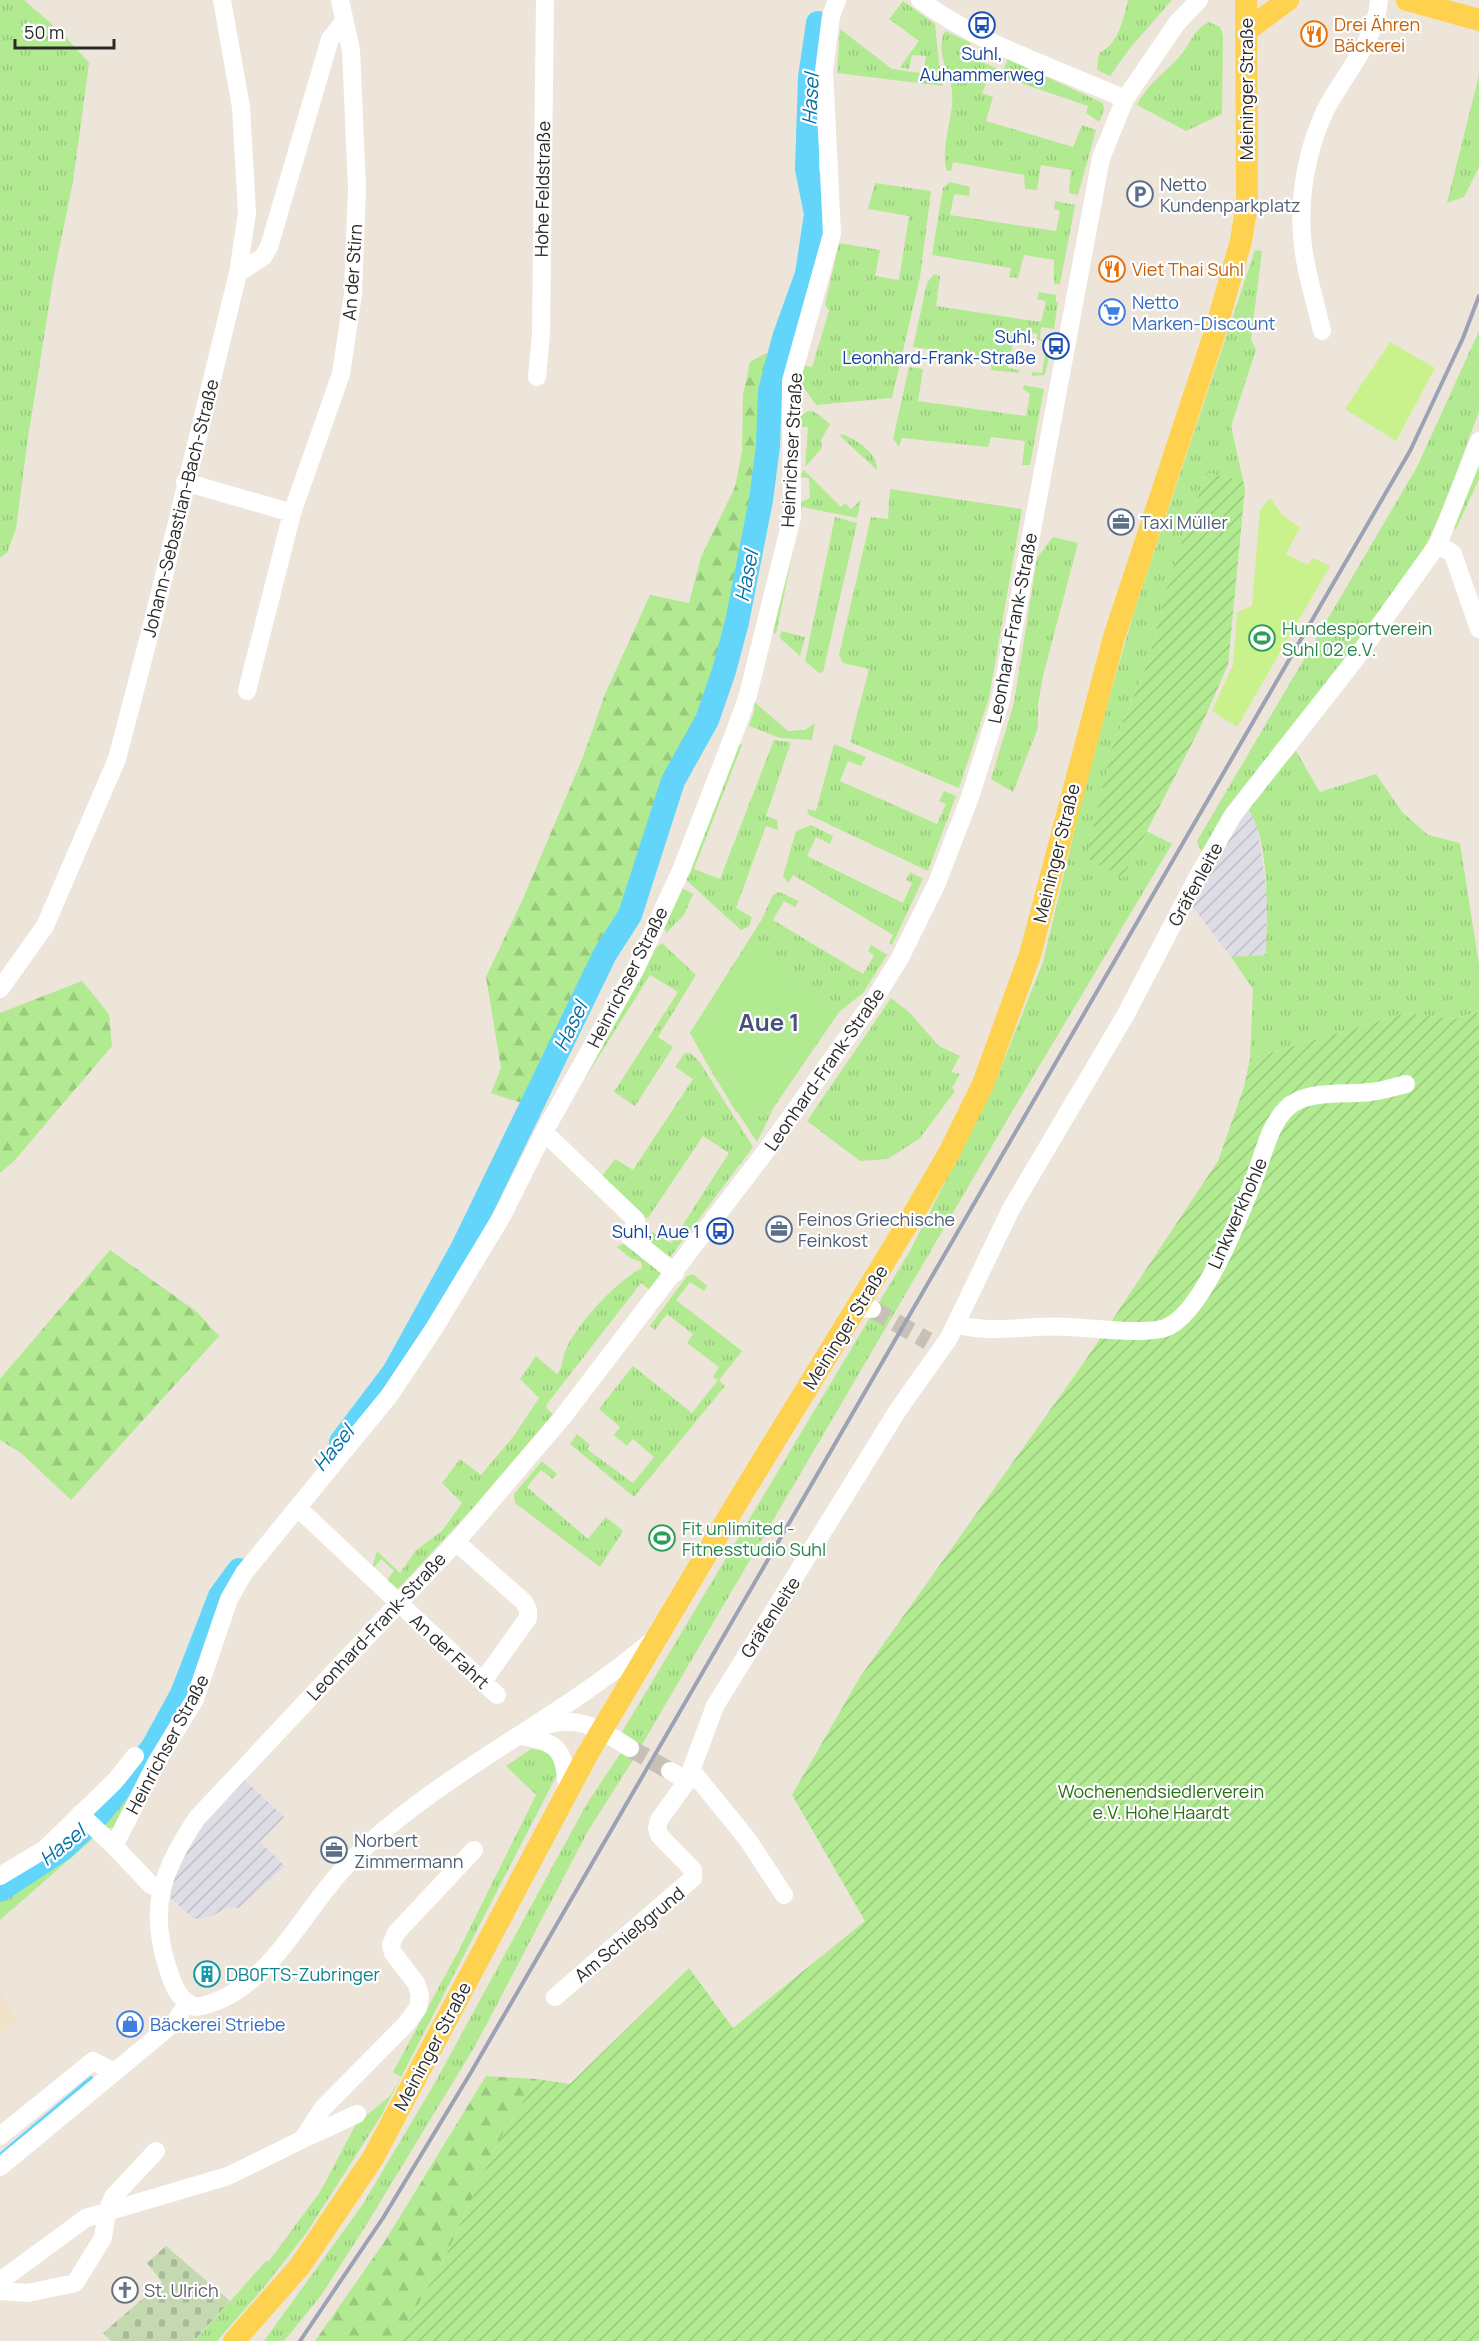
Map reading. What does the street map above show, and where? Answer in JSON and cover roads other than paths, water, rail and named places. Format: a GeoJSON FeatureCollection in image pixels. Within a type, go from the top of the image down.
{"type":"FeatureCollection","features":[{"type":"Feature","properties":{"kind":"main road","name":"Meininger Straße"},"geometry":{"type":"LineString","coordinates":[[234,2341],[300,2266],[373,2158],[601,1731],[741,1496],[865,1309],[973,1104],[1010,1016],[1030,955],[1114,637],[1215,332],[1241,241],[1247,204],[1246,0]]}},
{"type":"Feature","properties":{"kind":"main road"},"geometry":{"type":"LineString","coordinates":[[1246,31],[1288,0]]}},
{"type":"Feature","properties":{"kind":"main road"},"geometry":{"type":"LineString","coordinates":[[1407,0],[1479,20]]}},
{"type":"Feature","properties":{"kind":"street","name":"Johann-Sebastian-Bach-Straße"},"geometry":{"type":"LineString","coordinates":[[0,989],[45,926],[117,759],[153,625],[238,273],[247,213],[241,107],[222,0]]}},
{"type":"Feature","properties":{"kind":"street","name":"An der Stirn"},"geometry":{"type":"LineString","coordinates":[[248,691],[292,513],[341,375],[353,294],[357,189],[351,50],[343,23],[340,0]]}},
{"type":"Feature","properties":{"kind":"street","name":"Hohe Feldstraße"},"geometry":{"type":"LineString","coordinates":[[537,377],[541,334],[545,0]]}},
{"type":"Feature","properties":{"kind":"street","name":"Heinrichser Straße"},"geometry":{"type":"LineString","coordinates":[[114,1846],[156,1763],[195,1698],[229,1599],[244,1573],[299,1509],[389,1396],[435,1327],[502,1216],[544,1132],[636,968],[682,868],[752,680],[792,517],[791,381],[832,234],[824,71],[831,16],[837,0]]}},
{"type":"Feature","properties":{"kind":"street"},"geometry":{"type":"LineString","coordinates":[[920,0],[945,18],[976,35],[1125,99]]}},
{"type":"Feature","properties":{"kind":"street","name":"Leonhard-Frank-Straße"},"geometry":{"type":"LineString","coordinates":[[187,2003],[174,1986],[159,1936],[158,1912],[167,1869],[176,1850],[202,1811],[456,1542],[562,1418],[675,1273],[832,1061],[889,976],[937,882],[970,797],[997,713],[1014,636],[1090,203],[1101,158],[1125,99],[1177,23],[1199,0]]}},
{"type":"Feature","properties":{"kind":"street"},"geometry":{"type":"LineString","coordinates":[[1322,331],[1302,237],[1305,180],[1310,147],[1326,110],[1368,36],[1379,0]]}},
{"type":"Feature","properties":{"kind":"street"},"geometry":{"type":"LineString","coordinates":[[238,273],[263,257],[269,247],[330,39],[343,23]]}},
{"type":"Feature","properties":{"kind":"street","name":"Gräfenleite"},"geometry":{"type":"LineString","coordinates":[[690,1776],[715,1706],[898,1410],[934,1345],[956,1324],[1011,1209],[1125,1016],[1198,876],[1233,815],[1354,661],[1438,544],[1479,441]]}},
{"type":"Feature","properties":{"kind":"street"},"geometry":{"type":"LineString","coordinates":[[186,482],[292,513]]}},
{"type":"Feature","properties":{"kind":"street"},"geometry":{"type":"LineString","coordinates":[[1438,544],[1453,554],[1479,629]]}},
{"type":"Feature","properties":{"kind":"street","name":"Linkwerkhohle"},"geometry":{"type":"LineString","coordinates":[[956,1324],[972,1329],[996,1330],[1059,1326],[1151,1330],[1172,1325],[1200,1292],[1218,1260],[1239,1219],[1275,1123],[1287,1107],[1305,1098],[1373,1092],[1406,1084]]}},
{"type":"Feature","properties":{"kind":"street"},"geometry":{"type":"LineString","coordinates":[[544,1132],[636,1220],[630,1237],[675,1273]]}},
{"type":"Feature","properties":{"kind":"street","name":"An der Fahrt"},"geometry":{"type":"LineString","coordinates":[[299,1509],[497,1695]]}},
{"type":"Feature","properties":{"kind":"street"},"geometry":{"type":"LineString","coordinates":[[456,1542],[524,1602],[528,1610],[528,1618],[483,1681]]}},
{"type":"Feature","properties":{"kind":"street","name":"Meininger Straße"},"geometry":{"type":"LineString","coordinates":[[187,2003],[195,2007],[208,2005],[250,1980],[275,1956],[339,1873],[375,1839],[443,1786],[597,1684],[660,1634]]}},
{"type":"Feature","properties":{"kind":"street","name":"Meininger Straße"},"geometry":{"type":"LineString","coordinates":[[526,1732],[566,1720],[590,1725],[601,1731]]}},
{"type":"Feature","properties":{"kind":"street"},"geometry":{"type":"LineString","coordinates":[[601,1731],[630,1748]]}},
{"type":"Feature","properties":{"kind":"street"},"geometry":{"type":"LineString","coordinates":[[526,1732],[560,1752],[566,1767],[567,1792]]}},
{"type":"Feature","properties":{"kind":"street","name":"Heinrichser Straße"},"geometry":{"type":"LineString","coordinates":[[0,1876],[45,1849],[115,1781],[135,1756]]}},
{"type":"Feature","properties":{"kind":"street"},"geometry":{"type":"LineString","coordinates":[[670,1771],[690,1776],[748,1840],[784,1894]]}},
{"type":"Feature","properties":{"kind":"street","name":"Am Schießgrund"},"geometry":{"type":"LineString","coordinates":[[555,1996],[693,1878],[693,1870],[659,1835],[657,1828],[659,1820],[690,1776]]}},
{"type":"Feature","properties":{"kind":"street"},"geometry":{"type":"LineString","coordinates":[[80,1814],[151,1885],[161,1890]]}},
{"type":"Feature","properties":{"kind":"street"},"geometry":{"type":"LineString","coordinates":[[303,2139],[323,2108],[406,2024],[418,2007],[420,1995],[416,1983],[393,1953],[391,1944],[396,1933],[474,1850]]}},
{"type":"Feature","properties":{"kind":"street"},"geometry":{"type":"LineString","coordinates":[[0,2167],[37,2121],[93,2061],[114,2072],[175,2022],[187,2003]]}},
{"type":"Feature","properties":{"kind":"street"},"geometry":{"type":"LineString","coordinates":[[0,2281],[86,2218],[228,2176],[357,2114]]}},
{"type":"Feature","properties":{"kind":"street"},"geometry":{"type":"LineString","coordinates":[[0,2136],[37,2121]]}},
{"type":"Feature","properties":{"kind":"street"},"geometry":{"type":"LineString","coordinates":[[0,2290],[28,2293],[75,2283],[103,2238],[107,2211],[113,2198],[156,2151]]}},
{"type":"Feature","properties":{"kind":"waterway","name":"Hasel"},"geometry":{"type":"LineString","coordinates":[[341,1442],[394,1372],[463,1247],[605,954],[630,915],[673,781],[707,720],[724,671],[737,622],[761,500],[768,446],[770,391],[784,338],[807,274],[816,214],[807,169],[810,77],[818,23]]}},
{"type":"Feature","properties":{"kind":"waterway","name":"Hasel"},"geometry":{"type":"LineString","coordinates":[[0,1890],[64,1848],[100,1813],[153,1747],[182,1694],[220,1596],[239,1570]]}},
{"type":"Feature","properties":{"kind":"waterway"},"geometry":{"type":"LineString","coordinates":[[0,2155],[91,2078]]}},
{"type":"Feature","properties":{"kind":"tunnel"},"geometry":{"type":"LineString","coordinates":[[872,1309],[928,1341]]}},
{"type":"Feature","properties":{"kind":"tunnel"},"geometry":{"type":"LineString","coordinates":[[630,1748],[670,1771]]}},
{"type":"Feature","properties":{"kind":"railway"},"geometry":{"type":"LineString","coordinates":[[300,2341],[383,2218],[470,2074],[1410,451],[1463,338],[1479,296]]}},
{"type":"Feature","properties":{"kind":"place","name":"Suhl, Auhammerweg"},"geometry":{"type":"Point","coordinates":[982,25]}},
{"type":"Feature","properties":{"kind":"place","name":"Drei Ähren Bäckerei"},"geometry":{"type":"Point","coordinates":[1314,34]}},
{"type":"Feature","properties":{"kind":"place","name":"Netto Kundenparkplatz"},"geometry":{"type":"Point","coordinates":[1140,194]}},
{"type":"Feature","properties":{"kind":"place","name":"Viet Thai Suhl"},"geometry":{"type":"Point","coordinates":[1112,269]}},
{"type":"Feature","properties":{"kind":"place","name":"Netto Marken-Discount"},"geometry":{"type":"Point","coordinates":[1112,312]}},
{"type":"Feature","properties":{"kind":"place","name":"Suhl, Leonhard-Frank-Straße"},"geometry":{"type":"Point","coordinates":[1056,346]}},
{"type":"Feature","properties":{"kind":"place","name":"Taxi Müller"},"geometry":{"type":"Point","coordinates":[1121,522]}},
{"type":"Feature","properties":{"kind":"place","name":"Hundesportverein Suhl 02 e.V."},"geometry":{"type":"Point","coordinates":[1262,638]}},
{"type":"Feature","properties":{"kind":"place","name":"Feinos Griechische Feinkost"},"geometry":{"type":"Point","coordinates":[779,1229]}},
{"type":"Feature","properties":{"kind":"place","name":"Suhl, Aue 1"},"geometry":{"type":"Point","coordinates":[720,1231]}},
{"type":"Feature","properties":{"kind":"place","name":"Fit unlimited - Fitnesstudio Suhl"},"geometry":{"type":"Point","coordinates":[662,1538]}},
{"type":"Feature","properties":{"kind":"place","name":"Norbert Zimmermann"},"geometry":{"type":"Point","coordinates":[334,1850]}},
{"type":"Feature","properties":{"kind":"place","name":"DB0FTS-Zubringer"},"geometry":{"type":"Point","coordinates":[207,1974]}},
{"type":"Feature","properties":{"kind":"place","name":"Bäckerei Striebe"},"geometry":{"type":"Point","coordinates":[130,2024]}},
{"type":"Feature","properties":{"kind":"place","name":"St. Ulrich"},"geometry":{"type":"Point","coordinates":[125,2290]}},
{"type":"Feature","properties":{"kind":"district","name":"Aue 1"},"geometry":{"type":"Point","coordinates":[769,1021]}},
{"type":"Feature","properties":{"kind":"park label","name":"Wochenendsiedlerverein e.V. Hohe Haardt"},"geometry":{"type":"Point","coordinates":[1161,1801]}}]}
